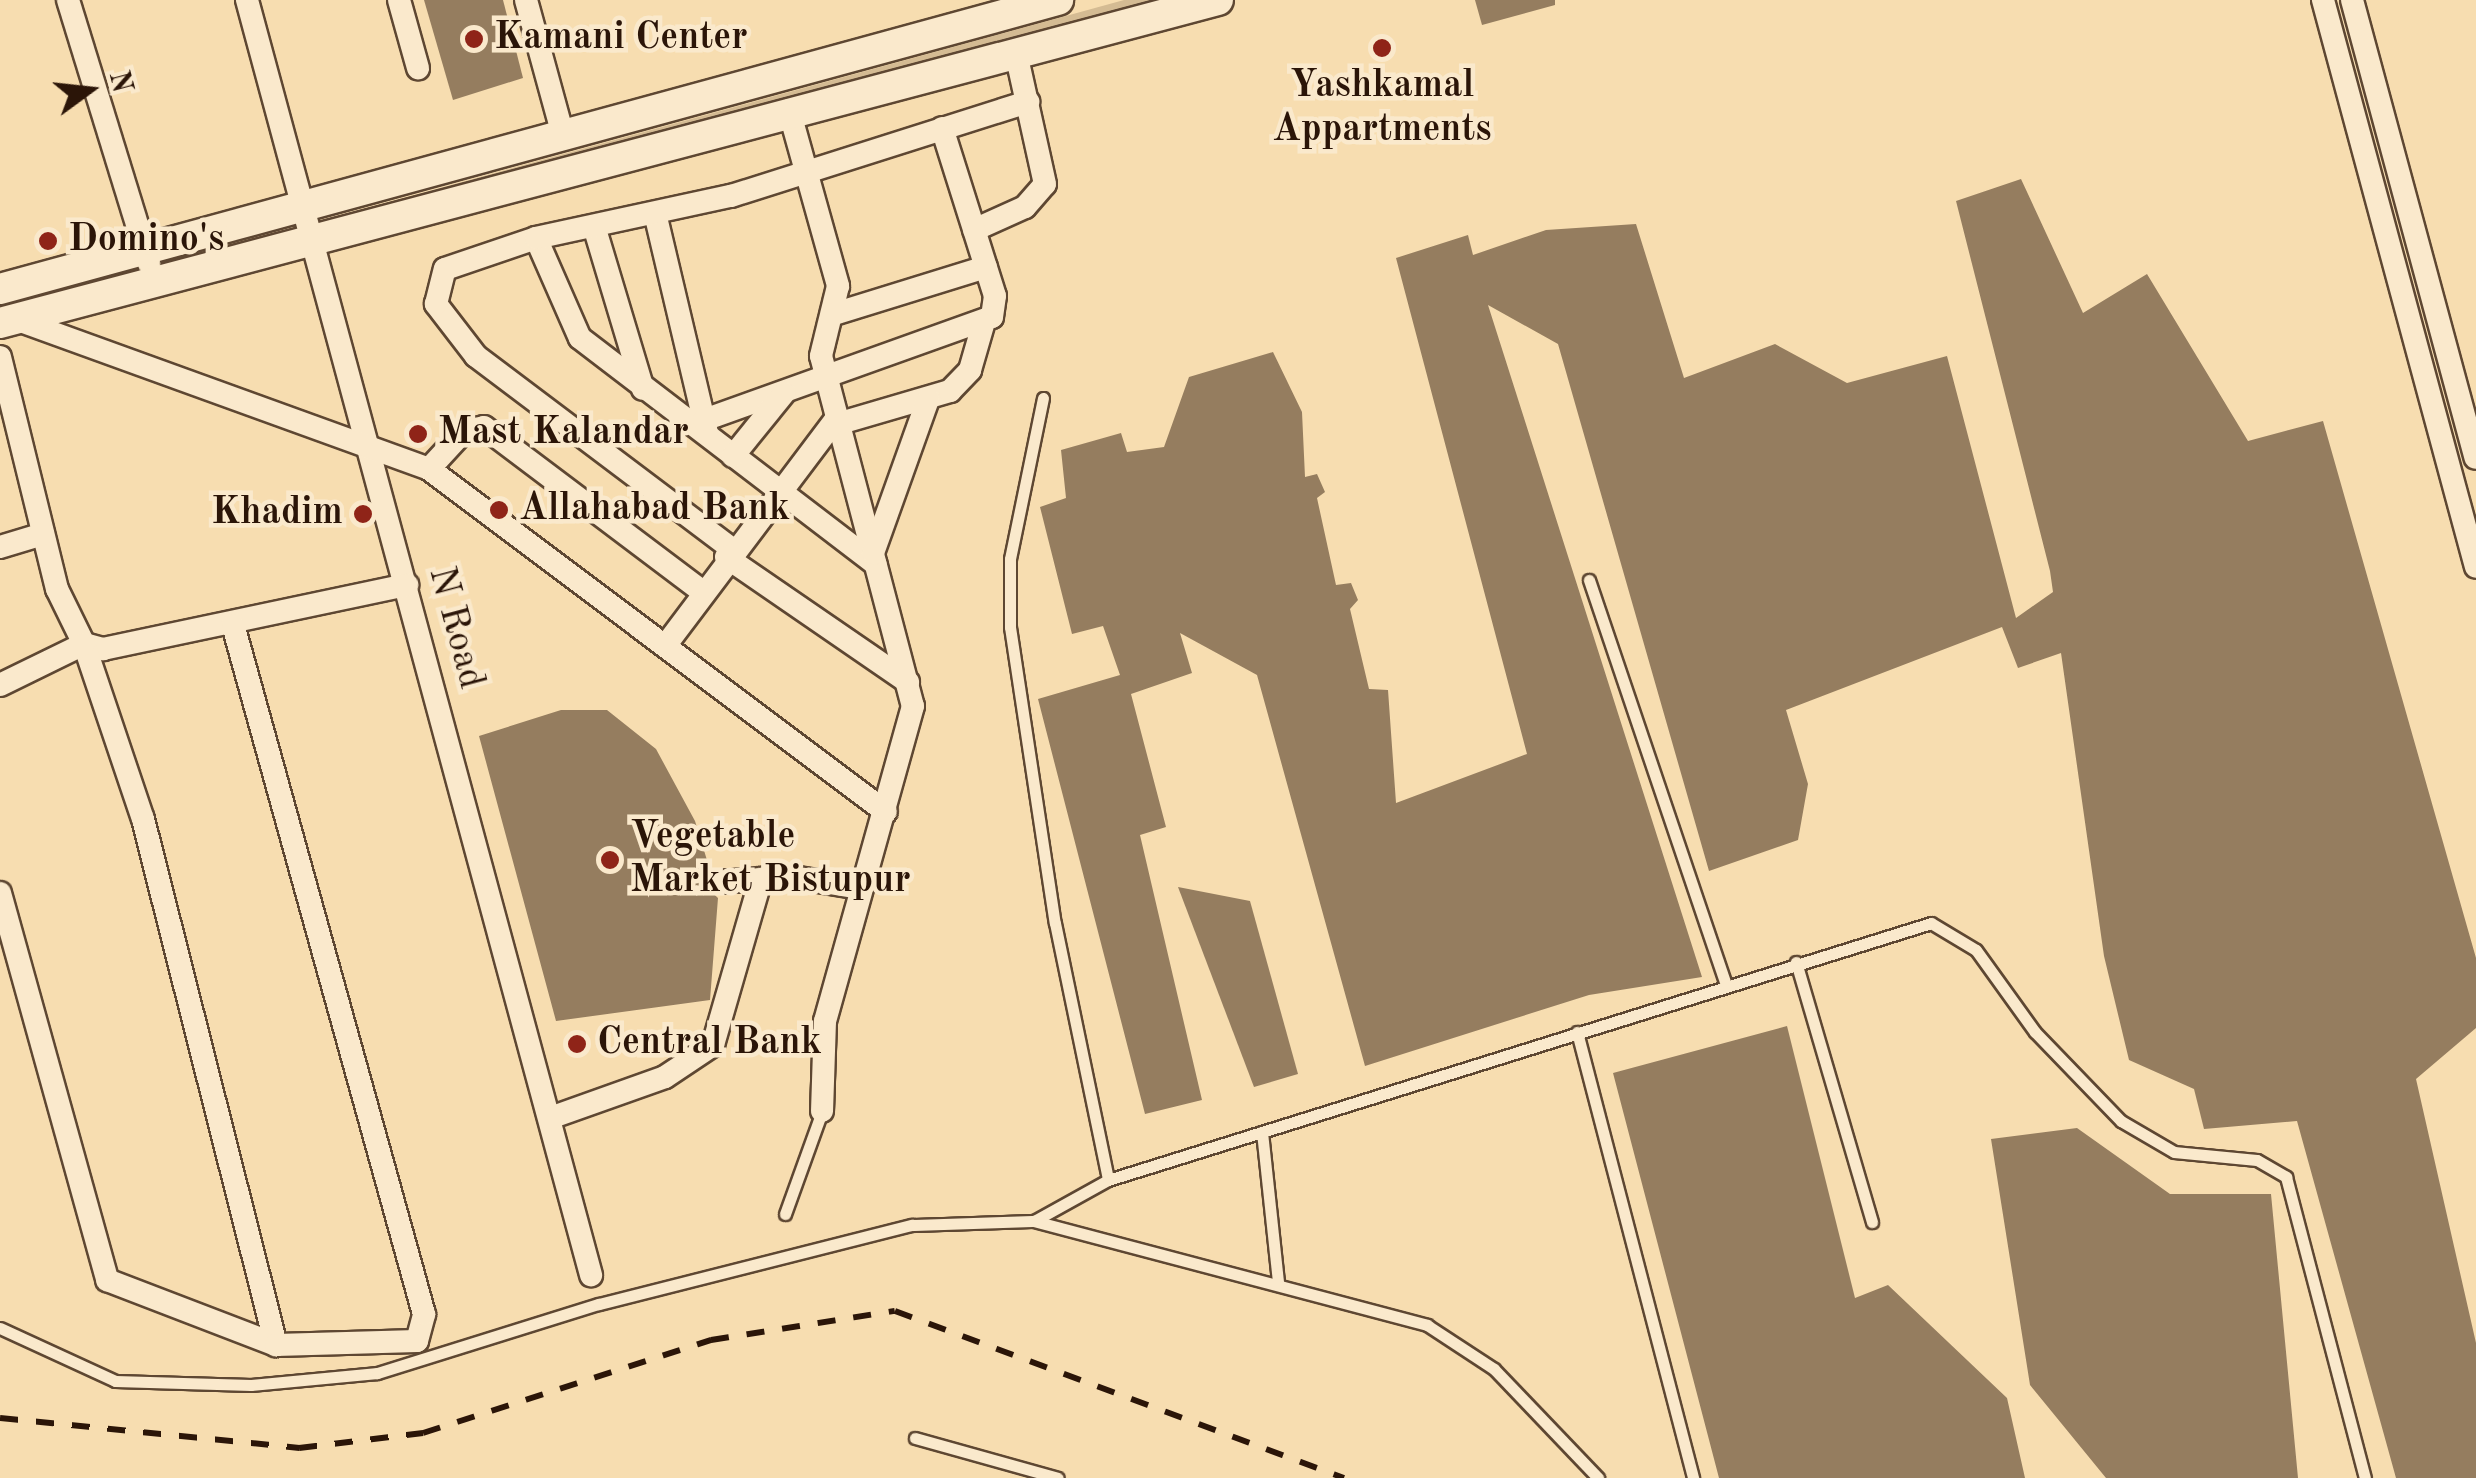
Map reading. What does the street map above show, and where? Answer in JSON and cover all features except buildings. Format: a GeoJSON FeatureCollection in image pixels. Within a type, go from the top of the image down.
{"type":"FeatureCollection","features":[{"type":"Feature","properties":{"kind":"street"},"geometry":{"type":"LineString","coordinates":[[68,0],[154,280]]}},
{"type":"Feature","properties":{"kind":"street","name":"N Road"},"geometry":{"type":"LineString","coordinates":[[247,0],[310,204],[370,448],[591,1275]]}},
{"type":"Feature","properties":{"kind":"street"},"geometry":{"type":"LineString","coordinates":[[399,0],[418,68]]}},
{"type":"Feature","properties":{"kind":"street"},"geometry":{"type":"LineString","coordinates":[[526,0],[562,132]]}},
{"type":"Feature","properties":{"kind":"street"},"geometry":{"type":"LineString","coordinates":[[0,289],[986,10],[1058,0]]}},
{"type":"Feature","properties":{"kind":"street"},"geometry":{"type":"LineString","coordinates":[[8,321],[1016,52],[1142,10],[1218,0]]}},
{"type":"Feature","properties":{"kind":"street"},"geometry":{"type":"LineString","coordinates":[[2323,0],[2476,567]]}},
{"type":"Feature","properties":{"kind":"street"},"geometry":{"type":"LineString","coordinates":[[2352,0],[2472,428],[2476,458]]}},
{"type":"Feature","properties":{"kind":"street"},"geometry":{"type":"LineString","coordinates":[[974,230],[1025,207],[1045,184],[1016,52]]}},
{"type":"Feature","properties":{"kind":"street"},"geometry":{"type":"LineString","coordinates":[[908,682],[729,553],[446,326],[436,286],[446,269],[536,238],[655,213],[1028,102]]}},
{"type":"Feature","properties":{"kind":"street"},"geometry":{"type":"LineString","coordinates":[[789,110],[838,286],[825,376],[908,682],[911,730],[861,888],[826,1020],[822,1111]]}},
{"type":"Feature","properties":{"kind":"street"},"geometry":{"type":"LineString","coordinates":[[665,646],[729,553],[836,422],[928,399],[962,383],[983,325],[995,308],[942,128]]}},
{"type":"Feature","properties":{"kind":"street"},"geometry":{"type":"LineString","coordinates":[[655,213],[706,429]]}},
{"type":"Feature","properties":{"kind":"street"},"geometry":{"type":"LineString","coordinates":[[594,226],[643,388]]}},
{"type":"Feature","properties":{"kind":"street"},"geometry":{"type":"LineString","coordinates":[[536,238],[580,338],[874,559]]}},
{"type":"Feature","properties":{"kind":"street"},"geometry":{"type":"LineString","coordinates":[[834,314],[986,267]]}},
{"type":"Feature","properties":{"kind":"street"},"geometry":{"type":"LineString","coordinates":[[8,321],[429,469],[886,812]]}},
{"type":"Feature","properties":{"kind":"street"},"geometry":{"type":"LineString","coordinates":[[706,429],[786,390],[983,325]]}},
{"type":"Feature","properties":{"kind":"street"},"geometry":{"type":"LineString","coordinates":[[0,357],[69,624],[84,644],[143,819],[276,1345]]}},
{"type":"Feature","properties":{"kind":"street"},"geometry":{"type":"LineString","coordinates":[[733,456],[786,390]]}},
{"type":"Feature","properties":{"kind":"street"},"geometry":{"type":"LineString","coordinates":[[874,559],[928,399]]}},
{"type":"Feature","properties":{"kind":"street"},"geometry":{"type":"LineString","coordinates":[[429,469],[464,431],[484,427],[703,592]]}},
{"type":"Feature","properties":{"kind":"street"},"geometry":{"type":"LineString","coordinates":[[2440,438],[2472,428]]}},
{"type":"Feature","properties":{"kind":"street"},"geometry":{"type":"LineString","coordinates":[[0,547],[44,534]]}},
{"type":"Feature","properties":{"kind":"street"},"geometry":{"type":"LineString","coordinates":[[0,685],[84,644],[102,650],[407,585]]}},
{"type":"Feature","properties":{"kind":"street"},"geometry":{"type":"LineString","coordinates":[[0,893],[107,1280],[276,1345],[417,1340],[424,1314],[233,625]]}},
{"type":"Feature","properties":{"kind":"street"},"geometry":{"type":"LineString","coordinates":[[550,1118],[665,1077],[712,1045],[761,879]]}},
{"type":"Feature","properties":{"kind":"street"},"geometry":{"type":"LineString","coordinates":[[718,882],[761,879],[861,888]]}},
{"type":"Feature","properties":{"kind":"lane"},"geometry":{"type":"LineString","coordinates":[[1043,398],[1010,559],[1010,627],[1055,923],[1108,1180]]}},
{"type":"Feature","properties":{"kind":"lane"},"geometry":{"type":"LineString","coordinates":[[1590,580],[1726,984]]}},
{"type":"Feature","properties":{"kind":"lane"},"geometry":{"type":"LineString","coordinates":[[1034,1221],[1108,1180],[1906,925],[1956,931],[2120,1121],[2174,1152],[2272,1165],[2292,1194],[2365,1478]]}},
{"type":"Feature","properties":{"kind":"lane"},"geometry":{"type":"LineString","coordinates":[[1796,962],[1872,1222]]}},
{"type":"Feature","properties":{"kind":"lane"},"geometry":{"type":"LineString","coordinates":[[1578,1032],[1693,1478]]}},
{"type":"Feature","properties":{"kind":"lane"},"geometry":{"type":"LineString","coordinates":[[785,1214],[822,1111]]}},
{"type":"Feature","properties":{"kind":"lane"},"geometry":{"type":"LineString","coordinates":[[1262,1132],[1278,1282]]}},
{"type":"Feature","properties":{"kind":"lane"},"geometry":{"type":"LineString","coordinates":[[0,1328],[115,1381],[251,1385],[377,1373],[877,1233],[969,1216],[1034,1221],[1393,1314],[1461,1344],[1598,1478]]}},
{"type":"Feature","properties":{"kind":"lane"},"geometry":{"type":"LineString","coordinates":[[915,1438],[1058,1478]]}},
{"type":"Feature","properties":{"kind":"shaded area"},"geometry":{"type":"Polygon","coordinates":[[[1124,0],[1174,0],[332,228],[331,218],[1124,0]]]}},
{"type":"Feature","properties":{"kind":"railway"},"geometry":{"type":"LineString","coordinates":[[0,1418],[299,1448],[423,1433],[711,1340],[895,1311],[1344,1478]]}},
{"type":"Feature","properties":{"kind":"place","name":"Kamani Center"},"geometry":{"type":"Point","coordinates":[474,39]}},
{"type":"Feature","properties":{"kind":"place","name":"Yashkamal Appartments"},"geometry":{"type":"Point","coordinates":[1382,48]}},
{"type":"Feature","properties":{"kind":"place","name":"Domino's"},"geometry":{"type":"Point","coordinates":[48,241]}},
{"type":"Feature","properties":{"kind":"place","name":"Mast Kalandar"},"geometry":{"type":"Point","coordinates":[418,434]}},
{"type":"Feature","properties":{"kind":"place","name":"Allahabad Bank"},"geometry":{"type":"Point","coordinates":[499,510]}},
{"type":"Feature","properties":{"kind":"place","name":"Khadim"},"geometry":{"type":"Point","coordinates":[363,514]}},
{"type":"Feature","properties":{"kind":"place","name":"Vegetable Market Bistupur"},"geometry":{"type":"Point","coordinates":[610,860]}},
{"type":"Feature","properties":{"kind":"place","name":"Central Bank"},"geometry":{"type":"Point","coordinates":[577,1044]}}]}
